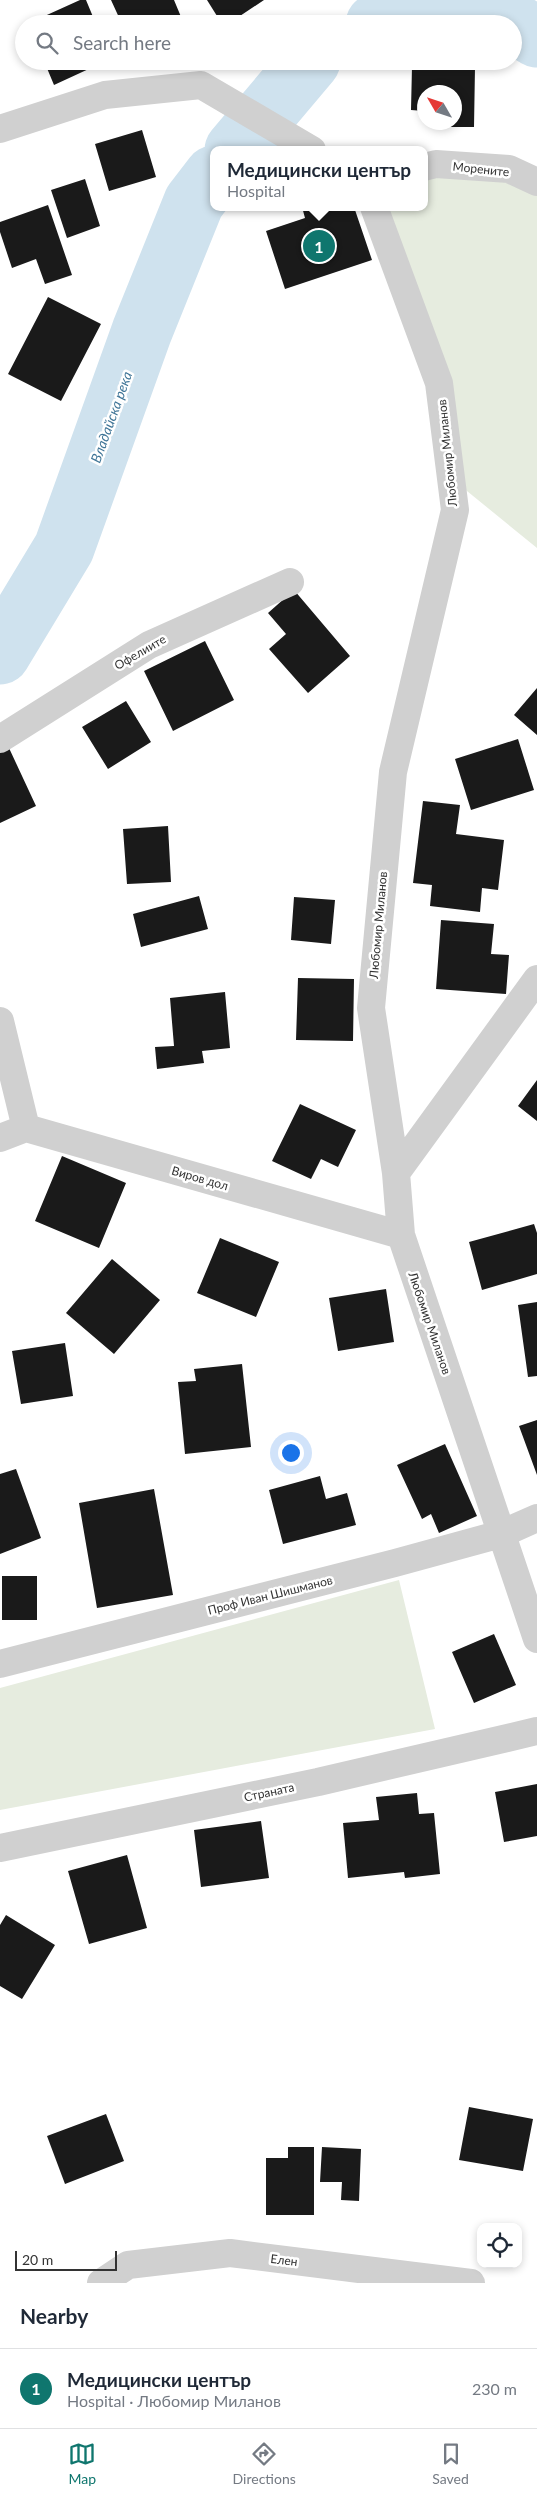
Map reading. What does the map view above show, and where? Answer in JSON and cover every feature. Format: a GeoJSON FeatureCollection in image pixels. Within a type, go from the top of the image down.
{"type":"FeatureCollection","features":[{"type":"Feature","properties":{"kind":"street"},"geometry":{"type":"LineString","coordinates":[[0,129],[105,95],[200,85],[306,146]]}},
{"type":"Feature","properties":{"kind":"street","name":"Морените"},"geometry":{"type":"LineString","coordinates":[[428,166],[436,164],[509,169],[537,182]]}},
{"type":"Feature","properties":{"kind":"street","name":"Любомир Миланов"},"geometry":{"type":"LineString","coordinates":[[375,211],[439,383],[455,510],[393,772],[371,1008],[396,1173],[401,1235],[537,1639]]}},
{"type":"Feature","properties":{"kind":"street","name":"Офелиите"},"geometry":{"type":"LineString","coordinates":[[0,739],[149,645],[290,582]]}},
{"type":"Feature","properties":{"kind":"street"},"geometry":{"type":"LineString","coordinates":[[396,1173],[537,979]]}},
{"type":"Feature","properties":{"kind":"street"},"geometry":{"type":"LineString","coordinates":[[0,1021],[26,1128],[0,1138]]}},
{"type":"Feature","properties":{"kind":"street","name":"Виров дол"},"geometry":{"type":"LineString","coordinates":[[26,1128],[401,1235]]}},
{"type":"Feature","properties":{"kind":"street","name":"Проф Иван Шишманов"},"geometry":{"type":"LineString","coordinates":[[0,1664],[395,1563],[501,1534],[537,1518]]}},
{"type":"Feature","properties":{"kind":"street","name":"Страната"},"geometry":{"type":"LineString","coordinates":[[0,1848],[318,1782],[537,1731]]}},
{"type":"Feature","properties":{"kind":"street","name":"Елен"},"geometry":{"type":"LineString","coordinates":[[102,2283],[128,2265],[230,2253],[471,2283]]}},
{"type":"Feature","properties":{"kind":"shaded area"},"geometry":{"type":"Polygon","coordinates":[[[374,0],[508,0],[456,15],[385,15],[374,0]]]}},
{"type":"Feature","properties":{"kind":"shaded area"},"geometry":{"type":"Polygon","coordinates":[[[428,168],[537,182],[537,548],[451,478],[439,383],[375,211],[428,211],[428,168]]]}},
{"type":"Feature","properties":{"kind":"shaded area"},"geometry":{"type":"Polygon","coordinates":[[[399,1580],[435,1729],[0,1810],[0,1688],[399,1580]]]}},
{"type":"Feature","properties":{"kind":"building"},"geometry":{"type":"Polygon","coordinates":[[[80,0],[86,0],[92,15],[47,15],[80,0]]]}},
{"type":"Feature","properties":{"kind":"building"},"geometry":{"type":"Polygon","coordinates":[[[111,0],[174,0],[180,15],[118,15],[111,0]]]}},
{"type":"Feature","properties":{"kind":"building"},"geometry":{"type":"Polygon","coordinates":[[[207,0],[264,0],[242,15],[216,15],[207,0]]]}},
{"type":"Feature","properties":{"kind":"building"},"geometry":{"type":"Polygon","coordinates":[[[48,70],[86,70],[54,85],[48,70]]]}},
{"type":"Feature","properties":{"kind":"building"},"geometry":{"type":"Polygon","coordinates":[[[412,70],[475,70],[474,127],[462,127],[462,85],[417,85],[417,110],[411,110],[412,70]]]}},
{"type":"Feature","properties":{"kind":"building"},"geometry":{"type":"Polygon","coordinates":[[[142,130],[156,177],[109,191],[95,144],[142,130]]]}},
{"type":"Feature","properties":{"kind":"building"},"geometry":{"type":"Polygon","coordinates":[[[85,179],[100,226],[67,238],[51,190],[85,179]]]}},
{"type":"Feature","properties":{"kind":"building"},"geometry":{"type":"Polygon","coordinates":[[[48,205],[72,275],[45,284],[36,259],[12,268],[0,232],[0,222],[48,205]]]}},
{"type":"Feature","properties":{"kind":"building"},"geometry":{"type":"Polygon","coordinates":[[[303,211],[355,211],[372,260],[285,289],[266,231],[305,218],[303,211]]]}},
{"type":"Feature","properties":{"kind":"building"},"geometry":{"type":"Polygon","coordinates":[[[48,297],[101,324],[61,401],[8,374],[48,297]]]}},
{"type":"Feature","properties":{"kind":"building"},"geometry":{"type":"Polygon","coordinates":[[[294,590],[350,656],[308,693],[269,649],[286,634],[268,613],[294,590]]]}},
{"type":"Feature","properties":{"kind":"building"},"geometry":{"type":"Polygon","coordinates":[[[205,641],[234,700],[173,731],[144,671],[205,641]]]}},
{"type":"Feature","properties":{"kind":"building"},"geometry":{"type":"Polygon","coordinates":[[[537,688],[537,735],[514,715],[537,688]]]}},
{"type":"Feature","properties":{"kind":"building"},"geometry":{"type":"Polygon","coordinates":[[[126,701],[151,742],[108,769],[82,727],[126,701]]]}},
{"type":"Feature","properties":{"kind":"building"},"geometry":{"type":"Polygon","coordinates":[[[518,739],[534,790],[471,810],[455,759],[518,739]]]}},
{"type":"Feature","properties":{"kind":"building"},"geometry":{"type":"Polygon","coordinates":[[[9,748],[36,806],[0,823],[0,752],[9,748]]]}},
{"type":"Feature","properties":{"kind":"building"},"geometry":{"type":"Polygon","coordinates":[[[423,801],[460,805],[456,834],[504,840],[498,890],[482,888],[480,912],[430,906],[432,885],[413,883],[423,801]]]}},
{"type":"Feature","properties":{"kind":"building"},"geometry":{"type":"Polygon","coordinates":[[[168,826],[171,882],[127,884],[123,829],[168,826]]]}},
{"type":"Feature","properties":{"kind":"building"},"geometry":{"type":"Polygon","coordinates":[[[199,896],[208,929],[141,947],[133,914],[199,896]]]}},
{"type":"Feature","properties":{"kind":"building"},"geometry":{"type":"Polygon","coordinates":[[[294,897],[335,900],[331,944],[291,940],[294,897]]]}},
{"type":"Feature","properties":{"kind":"building"},"geometry":{"type":"Polygon","coordinates":[[[441,920],[494,924],[491,954],[509,955],[506,994],[436,989],[441,920]]]}},
{"type":"Feature","properties":{"kind":"building"},"geometry":{"type":"Polygon","coordinates":[[[298,978],[354,979],[353,1041],[296,1040],[298,978]]]}},
{"type":"Feature","properties":{"kind":"building"},"geometry":{"type":"Polygon","coordinates":[[[225,992],[230,1048],[202,1051],[204,1063],[157,1069],[155,1047],[174,1046],[170,998],[225,992]]]}},
{"type":"Feature","properties":{"kind":"building"},"geometry":{"type":"Polygon","coordinates":[[[537,1080],[537,1121],[518,1106],[537,1080]]]}},
{"type":"Feature","properties":{"kind":"building"},"geometry":{"type":"Polygon","coordinates":[[[300,1104],[356,1130],[338,1167],[321,1159],[311,1179],[272,1161],[300,1104]]]}},
{"type":"Feature","properties":{"kind":"building"},"geometry":{"type":"Polygon","coordinates":[[[62,1156],[126,1183],[99,1248],[35,1221],[62,1156]]]}},
{"type":"Feature","properties":{"kind":"building"},"geometry":{"type":"Polygon","coordinates":[[[534,1224],[537,1233],[537,1274],[482,1290],[469,1242],[534,1224]]]}},
{"type":"Feature","properties":{"kind":"building"},"geometry":{"type":"Polygon","coordinates":[[[220,1238],[279,1262],[256,1317],[197,1293],[220,1238]]]}},
{"type":"Feature","properties":{"kind":"building"},"geometry":{"type":"Polygon","coordinates":[[[112,1259],[160,1300],[114,1354],[66,1313],[112,1259]]]}},
{"type":"Feature","properties":{"kind":"building"},"geometry":{"type":"Polygon","coordinates":[[[386,1289],[394,1342],[338,1351],[329,1298],[386,1289]]]}},
{"type":"Feature","properties":{"kind":"building"},"geometry":{"type":"Polygon","coordinates":[[[537,1302],[537,1376],[528,1377],[518,1305],[537,1302]]]}},
{"type":"Feature","properties":{"kind":"building"},"geometry":{"type":"Polygon","coordinates":[[[65,1343],[73,1396],[21,1404],[12,1351],[65,1343]]]}},
{"type":"Feature","properties":{"kind":"building"},"geometry":{"type":"Polygon","coordinates":[[[242,1364],[251,1447],[185,1454],[178,1382],[196,1381],[194,1369],[242,1364]]]}},
{"type":"Feature","properties":{"kind":"building"},"geometry":{"type":"Polygon","coordinates":[[[537,1420],[537,1475],[519,1426],[537,1420]]]}},
{"type":"Feature","properties":{"kind":"building"},"geometry":{"type":"Polygon","coordinates":[[[445,1444],[477,1516],[439,1533],[431,1514],[422,1519],[397,1465],[445,1444]]]}},
{"type":"Feature","properties":{"kind":"building"},"geometry":{"type":"Polygon","coordinates":[[[16,1469],[41,1538],[0,1554],[0,1474],[16,1469]]]}},
{"type":"Feature","properties":{"kind":"building"},"geometry":{"type":"Polygon","coordinates":[[[320,1476],[326,1499],[347,1493],[356,1525],[283,1544],[269,1490],[320,1476]]]}},
{"type":"Feature","properties":{"kind":"building"},"geometry":{"type":"Polygon","coordinates":[[[154,1489],[173,1595],[97,1608],[79,1503],[154,1489]]]}},
{"type":"Feature","properties":{"kind":"building"},"geometry":{"type":"Polygon","coordinates":[[[2,1576],[37,1576],[37,1620],[2,1620],[2,1576]]]}},
{"type":"Feature","properties":{"kind":"building"},"geometry":{"type":"Polygon","coordinates":[[[494,1634],[516,1685],[474,1703],[452,1652],[494,1634]]]}},
{"type":"Feature","properties":{"kind":"building"},"geometry":{"type":"Polygon","coordinates":[[[537,1784],[537,1836],[504,1842],[495,1792],[537,1784]]]}},
{"type":"Feature","properties":{"kind":"building"},"geometry":{"type":"Polygon","coordinates":[[[417,1793],[419,1814],[434,1813],[440,1874],[405,1878],[404,1872],[348,1878],[343,1823],[379,1820],[376,1797],[417,1793]]]}},
{"type":"Feature","properties":{"kind":"building"},"geometry":{"type":"Polygon","coordinates":[[[261,1821],[269,1878],[201,1887],[194,1830],[261,1821]]]}},
{"type":"Feature","properties":{"kind":"building"},"geometry":{"type":"Polygon","coordinates":[[[127,1855],[147,1928],[89,1944],[68,1871],[127,1855]]]}},
{"type":"Feature","properties":{"kind":"building"},"geometry":{"type":"Polygon","coordinates":[[[6,1915],[55,1945],[22,1999],[0,1986],[0,1925],[6,1915]]]}},
{"type":"Feature","properties":{"kind":"building"},"geometry":{"type":"Polygon","coordinates":[[[469,2107],[533,2119],[523,2171],[459,2160],[469,2107]]]}},
{"type":"Feature","properties":{"kind":"building"},"geometry":{"type":"Polygon","coordinates":[[[106,2114],[124,2161],[65,2184],[47,2136],[106,2114]]]}},
{"type":"Feature","properties":{"kind":"building"},"geometry":{"type":"Polygon","coordinates":[[[288,2147],[314,2147],[314,2215],[266,2215],[266,2158],[288,2158],[288,2147]]]}},
{"type":"Feature","properties":{"kind":"building"},"geometry":{"type":"Polygon","coordinates":[[[322,2147],[361,2149],[359,2201],[341,2200],[342,2182],[320,2182],[322,2147]]]}},
{"type":"Feature","properties":{"kind":"waterway","name":"Владайска река"},"geometry":{"type":"LineString","coordinates":[[392,15],[412,4],[450,0]]}},
{"type":"Feature","properties":{"kind":"waterway","name":"Владайска река"},"geometry":{"type":"LineString","coordinates":[[475,0],[500,15]]}},
{"type":"Feature","properties":{"kind":"waterway","name":"Владайска река"},"geometry":{"type":"LineString","coordinates":[[522,28],[537,37]]}},
{"type":"Feature","properties":{"kind":"waterway","name":"Владайска река"},"geometry":{"type":"LineString","coordinates":[[238,146],[302,70]]}},
{"type":"Feature","properties":{"kind":"waterway","name":"Владайска река"},"geometry":{"type":"LineString","coordinates":[[0,654],[64,548],[142,331],[194,202],[210,181]]}},
{"type":"Feature","properties":{"kind":"place","name":"Медицински център"},"geometry":{"type":"Point","coordinates":[319,246]}}]}
